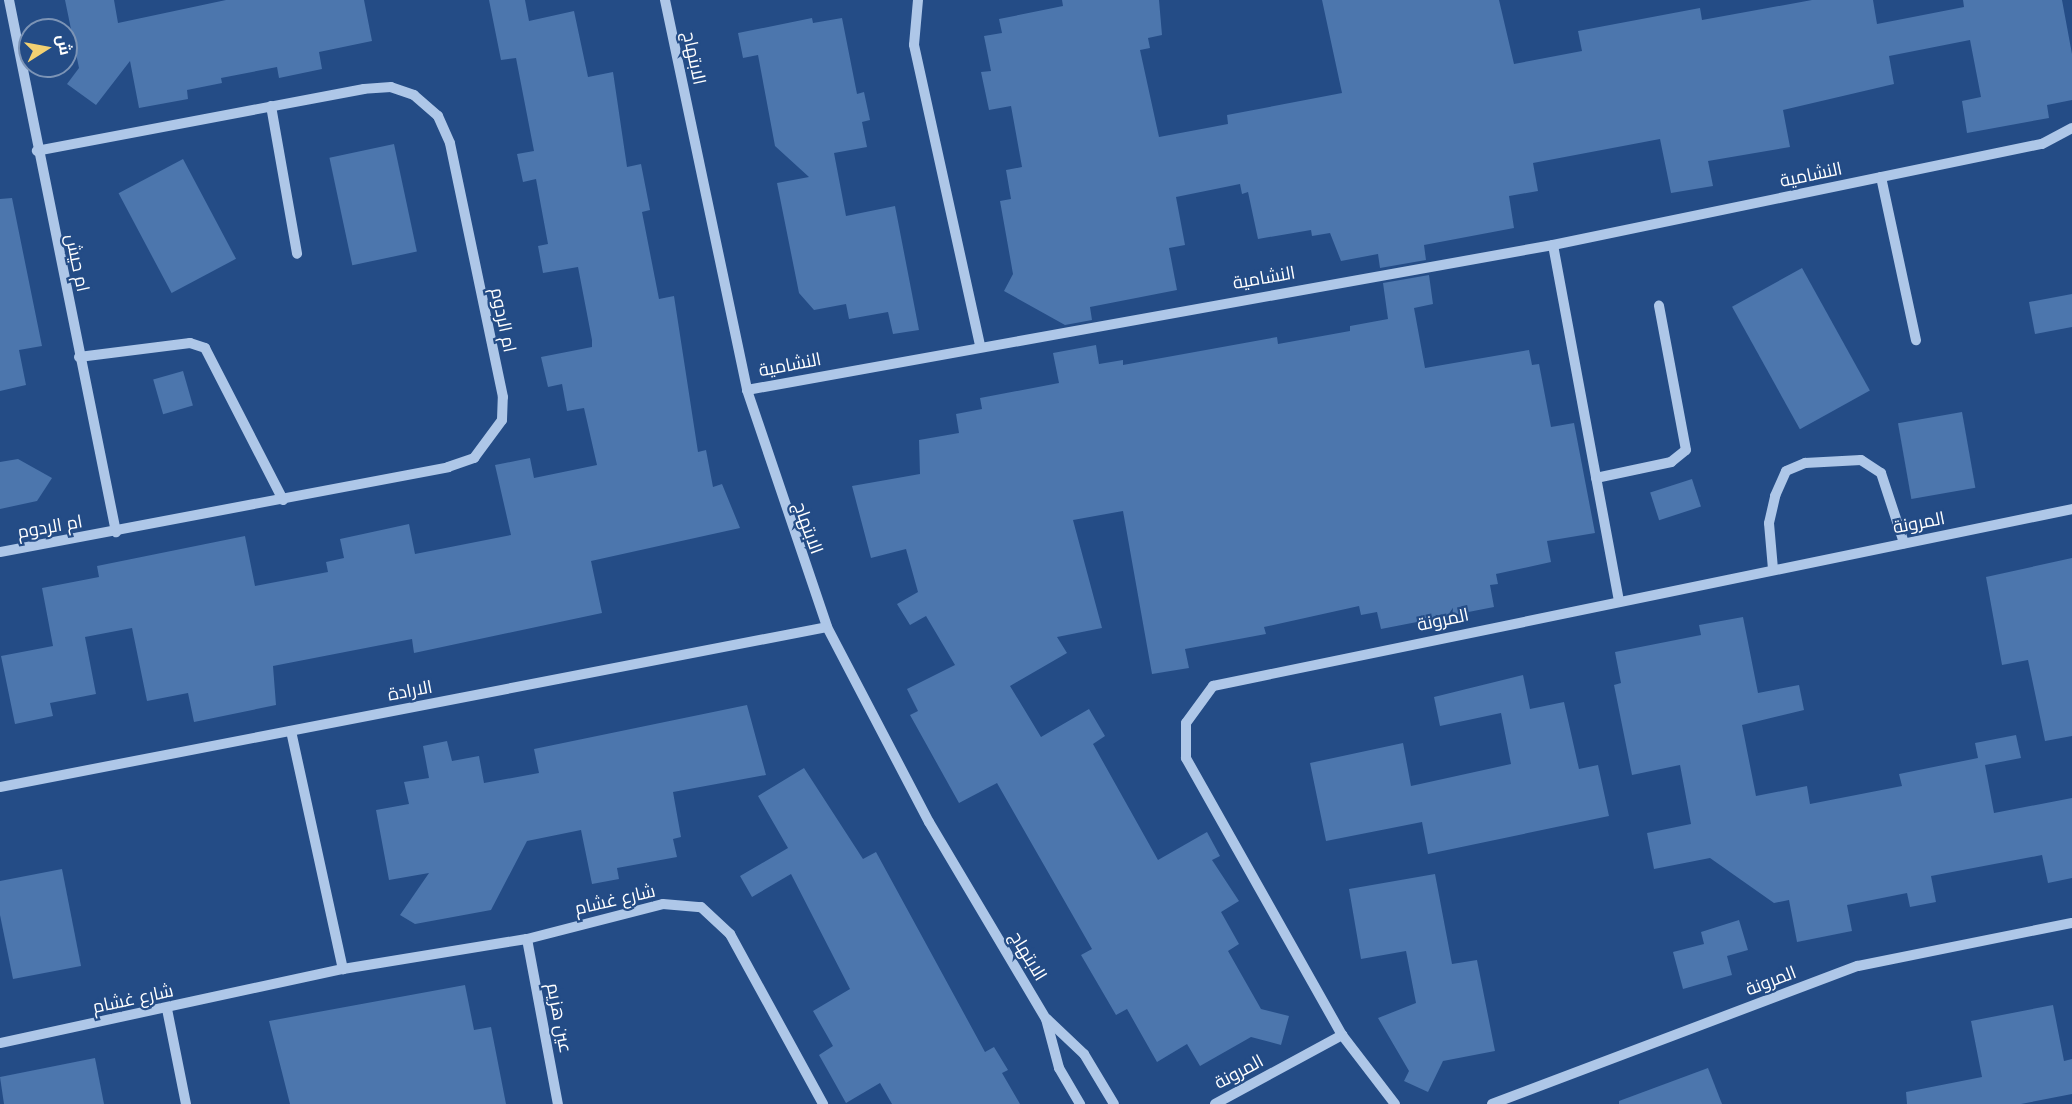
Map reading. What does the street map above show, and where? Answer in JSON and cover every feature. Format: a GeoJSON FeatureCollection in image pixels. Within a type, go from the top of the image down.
{"type":"FeatureCollection","features":[{"type":"Feature","properties":{"kind":"street","name":"ام حيش"},"geometry":{"type":"LineString","coordinates":[[9,0],[37,151],[116,532]]}},
{"type":"Feature","properties":{"kind":"street","name":"الابتهاج"},"geometry":{"type":"LineString","coordinates":[[665,0],[747,390],[827,627],[930,822],[1046,1019],[1059,1068],[1080,1104]]}},
{"type":"Feature","properties":{"kind":"street"},"geometry":{"type":"LineString","coordinates":[[918,0],[914,45],[980,344]]}},
{"type":"Feature","properties":{"kind":"street","name":"ام الردوم"},"geometry":{"type":"LineString","coordinates":[[0,552],[283,500],[474,458],[502,420],[503,397],[450,143],[438,116],[414,94],[392,87],[271,106],[37,151]]}},
{"type":"Feature","properties":{"kind":"street"},"geometry":{"type":"LineString","coordinates":[[271,106],[297,254]]}},
{"type":"Feature","properties":{"kind":"street","name":"النشامية"},"geometry":{"type":"LineString","coordinates":[[747,390],[980,344],[1553,245],[2042,144],[2072,128]]}},
{"type":"Feature","properties":{"kind":"street"},"geometry":{"type":"LineString","coordinates":[[1881,177],[1916,340]]}},
{"type":"Feature","properties":{"kind":"street"},"geometry":{"type":"LineString","coordinates":[[1553,245],[1619,600]]}},
{"type":"Feature","properties":{"kind":"street"},"geometry":{"type":"LineString","coordinates":[[1596,478],[1671,462],[1686,450],[1659,306]]}},
{"type":"Feature","properties":{"kind":"street"},"geometry":{"type":"LineString","coordinates":[[79,357],[190,343],[205,348],[283,500]]}},
{"type":"Feature","properties":{"kind":"street"},"geometry":{"type":"LineString","coordinates":[[1773,569],[1768,523],[1775,496],[1786,471],[1805,463],[1861,460],[1881,474],[1904,543]]}},
{"type":"Feature","properties":{"kind":"street","name":"المرونة"},"geometry":{"type":"LineString","coordinates":[[1395,1104],[1342,1035],[1186,758],[1186,723],[1198,702],[1213,686],[1619,600],[2072,509]]}},
{"type":"Feature","properties":{"kind":"street","name":"الارادة"},"geometry":{"type":"LineString","coordinates":[[0,787],[827,627]]}},
{"type":"Feature","properties":{"kind":"street"},"geometry":{"type":"LineString","coordinates":[[291,731],[343,969]]}},
{"type":"Feature","properties":{"kind":"street","name":"شارع غشام"},"geometry":{"type":"LineString","coordinates":[[0,1043],[167,1009],[343,969],[527,939],[663,904],[701,907],[730,934],[823,1104]]}},
{"type":"Feature","properties":{"kind":"street","name":"المرونة"},"geometry":{"type":"LineString","coordinates":[[1492,1104],[1858,966],[2072,923]]}},
{"type":"Feature","properties":{"kind":"street","name":"عين هزيم"},"geometry":{"type":"LineString","coordinates":[[527,939],[558,1104]]}},
{"type":"Feature","properties":{"kind":"street"},"geometry":{"type":"LineString","coordinates":[[167,1009],[186,1104]]}},
{"type":"Feature","properties":{"kind":"street","name":"الابتهاج"},"geometry":{"type":"LineString","coordinates":[[1046,1019],[1084,1054],[1114,1104]]}},
{"type":"Feature","properties":{"kind":"street","name":"المرونة"},"geometry":{"type":"LineString","coordinates":[[1215,1104],[1342,1035]]}},
{"type":"Feature","properties":{"kind":"building"},"geometry":{"type":"Polygon","coordinates":[[[65,0],[114,0],[118,23],[226,0],[364,0],[372,41],[319,52],[322,69],[279,78],[277,67],[221,78],[222,83],[187,90],[188,99],[139,108],[130,61],[96,105],[67,84],[72,78],[78,78],[79,68],[78,18],[69,18],[65,0]]]}},
{"type":"Feature","properties":{"kind":"building"},"geometry":{"type":"Polygon","coordinates":[[[489,0],[525,0],[529,21],[574,11],[588,77],[613,72],[627,167],[641,164],[650,210],[642,212],[659,299],[674,296],[698,452],[706,450],[713,487],[722,484],[740,528],[591,561],[602,613],[414,653],[412,639],[273,666],[276,705],[194,722],[188,693],[147,701],[132,628],[85,637],[96,694],[50,703],[53,716],[15,724],[1,656],[53,646],[42,588],[99,577],[97,566],[245,536],[255,586],[328,572],[326,562],[344,558],[340,539],[409,524],[415,554],[511,535],[495,465],[530,458],[534,478],[597,465],[584,408],[567,411],[562,384],[548,387],[541,357],[592,347],[592,340],[578,267],[543,273],[538,246],[548,244],[536,179],[523,182],[517,154],[534,151],[516,58],[501,60],[489,0]]]}},
{"type":"Feature","properties":{"kind":"building"},"geometry":{"type":"Polygon","coordinates":[[[1062,0],[1159,0],[1162,35],[1148,38],[1150,48],[1140,50],[1159,137],[1228,124],[1227,115],[1342,93],[1322,0],[1499,0],[1514,64],[1582,51],[1578,31],[1700,8],[1702,20],[1812,0],[1873,0],[1877,24],[1964,7],[1963,0],[2062,0],[2072,54],[2072,100],[2047,105],[2049,118],[1967,133],[1962,101],[1981,97],[1970,40],[1889,56],[1894,84],[1783,110],[1790,147],[1708,161],[1713,186],[1671,193],[1660,139],[1533,163],[1538,191],[1509,196],[1514,228],[1424,245],[1426,260],[1380,268],[1378,254],[1341,261],[1330,233],[1312,236],[1311,230],[1258,239],[1248,192],[1242,194],[1240,184],[1176,197],[1185,245],[1169,248],[1177,290],[1090,307],[1092,320],[1065,325],[1004,291],[1013,274],[1000,201],[1011,199],[1006,170],[1022,167],[1011,106],[989,110],[981,72],[991,71],[984,36],[1002,33],[999,19],[1063,6],[1062,0]]]}},
{"type":"Feature","properties":{"kind":"building"},"geometry":{"type":"Polygon","coordinates":[[[812,18],[813,23],[842,18],[857,94],[864,92],[870,120],[862,122],[867,147],[834,153],[846,216],[895,206],[919,330],[893,334],[888,312],[849,319],[846,304],[814,310],[799,293],[777,183],[809,177],[775,146],[758,55],[743,58],[738,33],[812,18]]]}},
{"type":"Feature","properties":{"kind":"building"},"geometry":{"type":"Polygon","coordinates":[[[394,144],[417,252],[352,265],[329,158],[394,144]]]}},
{"type":"Feature","properties":{"kind":"building"},"geometry":{"type":"Polygon","coordinates":[[[183,159],[236,259],[172,293],[119,193],[183,159]]]}},
{"type":"Feature","properties":{"kind":"building"},"geometry":{"type":"Polygon","coordinates":[[[12,198],[42,346],[19,350],[26,385],[0,391],[0,199],[12,198]]]}},
{"type":"Feature","properties":{"kind":"building"},"geometry":{"type":"Polygon","coordinates":[[[1802,268],[1870,390],[1800,429],[1732,307],[1802,268]]]}},
{"type":"Feature","properties":{"kind":"building"},"geometry":{"type":"Polygon","coordinates":[[[1429,275],[1433,304],[1414,308],[1425,368],[1529,350],[1532,365],[1539,364],[1551,427],[1574,423],[1595,533],[1547,541],[1551,562],[1496,574],[1498,584],[1490,585],[1494,607],[1381,629],[1377,612],[1361,615],[1359,606],[1264,627],[1266,634],[1185,649],[1189,668],[1152,674],[1123,511],[1073,520],[1102,628],[1057,637],[1067,653],[1010,686],[1041,737],[1089,709],[1105,736],[1093,744],[1158,860],[1207,832],[1220,856],[1212,860],[1239,901],[1221,912],[1239,944],[1228,951],[1261,1009],[1289,1016],[1281,1045],[1251,1037],[1200,1066],[1187,1044],[1157,1062],[1127,1009],[1116,1015],[1081,955],[1092,949],[997,783],[959,803],[910,715],[918,711],[907,689],[955,665],[926,616],[910,625],[897,604],[918,592],[906,549],[871,558],[852,486],[920,474],[919,440],[959,433],[956,414],[982,409],[980,398],[1059,383],[1053,353],[1096,345],[1099,364],[1123,360],[1123,365],[1277,337],[1278,344],[1350,331],[1350,326],[1388,319],[1383,283],[1429,275]]]}},
{"type":"Feature","properties":{"kind":"building"},"geometry":{"type":"Polygon","coordinates":[[[2072,294],[2072,327],[2035,334],[2029,302],[2072,294]]]}},
{"type":"Feature","properties":{"kind":"building"},"geometry":{"type":"Polygon","coordinates":[[[183,371],[193,406],[163,414],[153,380],[183,371]]]}},
{"type":"Feature","properties":{"kind":"building"},"geometry":{"type":"Polygon","coordinates":[[[1962,412],[1975,488],[1911,499],[1898,423],[1962,412]]]}},
{"type":"Feature","properties":{"kind":"building"},"geometry":{"type":"Polygon","coordinates":[[[18,459],[52,478],[37,501],[0,509],[0,462],[18,459]]]}},
{"type":"Feature","properties":{"kind":"building"},"geometry":{"type":"Polygon","coordinates":[[[1692,479],[1701,507],[1659,520],[1650,493],[1692,479]]]}},
{"type":"Feature","properties":{"kind":"building"},"geometry":{"type":"Polygon","coordinates":[[[2072,558],[2072,736],[2045,741],[2028,660],[2002,665],[1986,577],[2072,558]]]}},
{"type":"Feature","properties":{"kind":"building"},"geometry":{"type":"Polygon","coordinates":[[[1743,617],[1758,693],[1799,685],[1804,710],[1742,725],[1756,796],[1807,786],[1810,804],[1902,786],[1899,774],[1978,758],[1975,743],[2016,735],[2021,758],[1985,765],[1994,813],[2072,798],[2072,878],[2048,883],[2042,855],[1931,876],[1936,902],[1910,907],[1907,893],[1847,905],[1852,931],[1797,942],[1789,900],[1774,903],[1710,858],[1654,869],[1647,833],[1691,824],[1680,765],[1632,775],[1614,685],[1621,683],[1615,652],[1701,635],[1699,625],[1743,617]]]}},
{"type":"Feature","properties":{"kind":"building"},"geometry":{"type":"Polygon","coordinates":[[[1523,675],[1530,709],[1564,702],[1579,769],[1598,765],[1609,816],[1428,854],[1422,822],[1326,841],[1310,763],[1403,743],[1411,786],[1511,764],[1501,713],[1440,726],[1434,697],[1523,675]]]}},
{"type":"Feature","properties":{"kind":"building"},"geometry":{"type":"Polygon","coordinates":[[[747,705],[766,775],[673,792],[681,837],[673,839],[677,857],[617,868],[619,879],[592,884],[581,830],[527,841],[491,910],[415,924],[400,915],[429,873],[389,880],[376,810],[409,804],[404,782],[429,778],[423,746],[447,741],[452,761],[479,756],[484,783],[539,773],[534,749],[747,705]]]}},
{"type":"Feature","properties":{"kind":"building"},"geometry":{"type":"Polygon","coordinates":[[[804,768],[863,859],[876,852],[985,1052],[994,1047],[1008,1070],[1002,1073],[1020,1104],[892,1104],[880,1083],[846,1103],[819,1055],[833,1046],[813,1011],[850,989],[791,874],[752,897],[740,876],[788,848],[758,796],[804,768]]]}},
{"type":"Feature","properties":{"kind":"building"},"geometry":{"type":"Polygon","coordinates":[[[62,869],[81,966],[13,979],[0,915],[0,881],[62,869]]]}},
{"type":"Feature","properties":{"kind":"building"},"geometry":{"type":"Polygon","coordinates":[[[1435,874],[1452,964],[1477,960],[1495,1051],[1443,1061],[1428,1092],[1404,1081],[1409,1071],[1378,1018],[1416,1003],[1406,951],[1361,959],[1349,889],[1435,874]]]}},
{"type":"Feature","properties":{"kind":"building"},"geometry":{"type":"Polygon","coordinates":[[[1739,920],[1748,950],[1727,956],[1732,975],[1683,989],[1673,952],[1704,944],[1701,932],[1739,920]]]}},
{"type":"Feature","properties":{"kind":"building"},"geometry":{"type":"Polygon","coordinates":[[[465,985],[474,1030],[491,1027],[506,1104],[290,1104],[269,1021],[465,985]]]}},
{"type":"Feature","properties":{"kind":"building"},"geometry":{"type":"Polygon","coordinates":[[[2053,1005],[2064,1061],[2072,1059],[2072,1094],[2021,1104],[1907,1104],[1906,1092],[1982,1077],[1971,1021],[2053,1005]]]}},
{"type":"Feature","properties":{"kind":"building"},"geometry":{"type":"Polygon","coordinates":[[[95,1058],[104,1104],[4,1104],[0,1077],[95,1058]]]}},
{"type":"Feature","properties":{"kind":"building"},"geometry":{"type":"Polygon","coordinates":[[[1708,1068],[1722,1104],[1619,1104],[1619,1101],[1708,1068]]]}}]}
